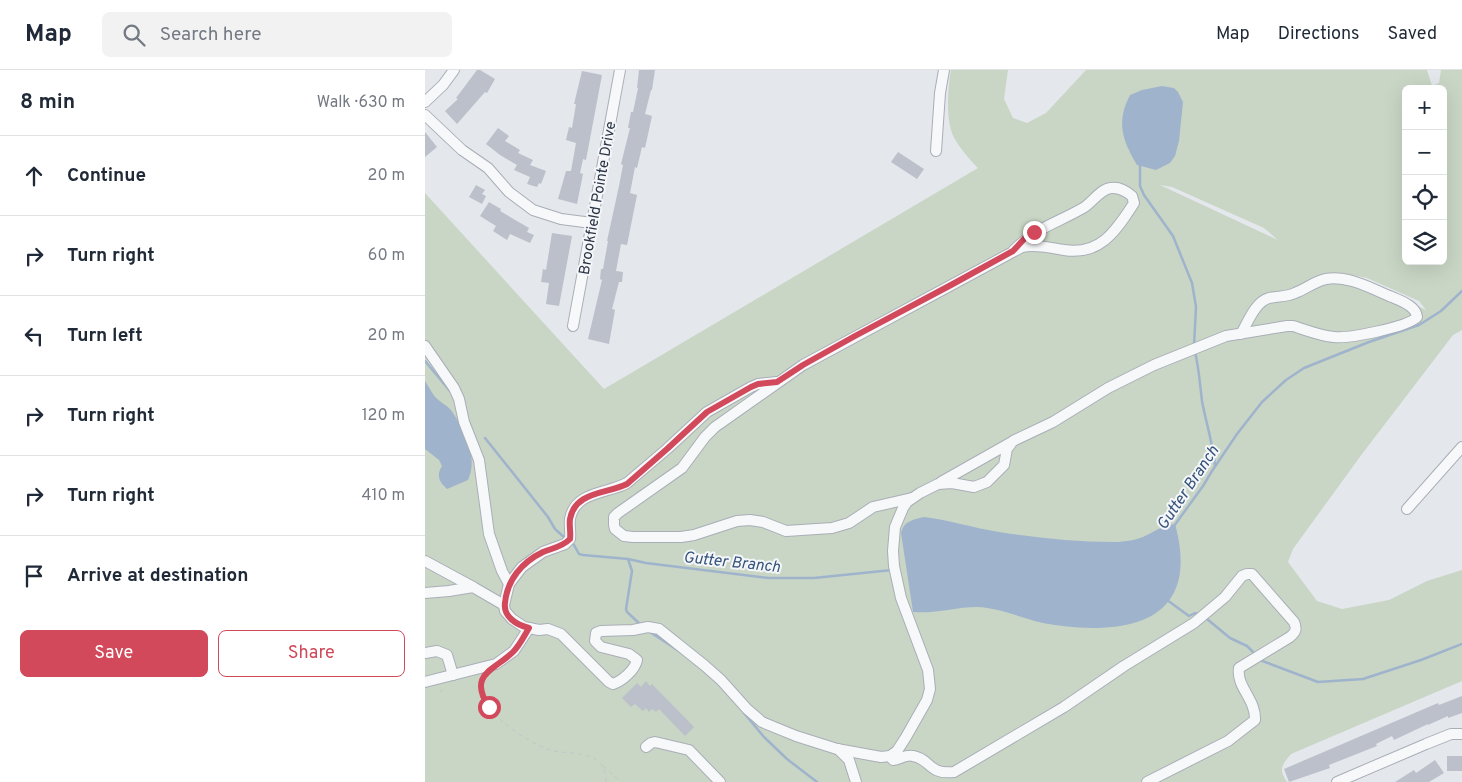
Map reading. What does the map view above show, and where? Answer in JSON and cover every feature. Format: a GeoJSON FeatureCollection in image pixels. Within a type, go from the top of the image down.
{"type":"FeatureCollection","features":[{"type":"Feature","properties":{"kind":"street"},"geometry":{"type":"LineString","coordinates":[[425,102],[443,85],[455,70]]}},
{"type":"Feature","properties":{"kind":"street","name":"Brookfield Pointe Drive"},"geometry":{"type":"LineString","coordinates":[[573,326],[620,70]]}},
{"type":"Feature","properties":{"kind":"street"},"geometry":{"type":"LineString","coordinates":[[936,151],[940,93],[944,70]]}},
{"type":"Feature","properties":{"kind":"street"},"geometry":{"type":"LineString","coordinates":[[425,115],[462,150],[488,168],[509,192],[533,210],[561,219],[592,223]]}},
{"type":"Feature","properties":{"kind":"street"},"geometry":{"type":"LineString","coordinates":[[913,498],[873,507],[849,523],[832,528],[786,531],[763,522],[750,520],[737,521],[694,535],[681,537],[633,537],[624,536],[615,529],[613,521],[618,513],[682,468],[715,427],[803,365],[1022,247],[1032,245],[1076,251],[1097,245],[1108,239],[1119,226],[1134,203],[1132,196],[1123,189],[1113,187],[1107,189],[1084,207],[1034,232],[1025,238],[1013,251]]}},
{"type":"Feature","properties":{"kind":"street"},"geometry":{"type":"LineString","coordinates":[[777,382],[758,384],[707,412],[627,484],[590,495],[582,500],[572,513],[570,539],[565,544],[543,552],[522,567],[509,584],[504,605],[507,615],[529,628],[548,629],[561,634],[613,684],[621,680],[634,668],[637,660],[629,654],[601,647],[595,641],[596,633],[649,627],[659,629],[704,664],[762,722],[796,736],[837,749],[881,757],[890,756],[897,751],[927,700],[930,689],[928,670],[901,598],[893,551],[895,527],[899,516],[903,508],[913,498],[1010,443],[1053,422],[1108,388],[1154,365],[1206,343],[1226,336],[1241,334],[1293,326],[1334,337],[1350,336],[1413,321],[1417,317],[1417,313],[1400,301],[1358,283],[1337,278],[1327,279],[1294,294],[1264,300],[1256,308],[1241,334]]}},
{"type":"Feature","properties":{"kind":"street"},"geometry":{"type":"LineString","coordinates":[[425,346],[454,388],[459,399],[464,422],[479,460],[489,534],[502,572],[509,584]]}},
{"type":"Feature","properties":{"kind":"street"},"geometry":{"type":"LineString","coordinates":[[938,484],[952,483],[974,487],[987,482],[1003,465],[1010,443]]}},
{"type":"Feature","properties":{"kind":"street"},"geometry":{"type":"LineString","coordinates":[[1407,509],[1462,447]]}},
{"type":"Feature","properties":{"kind":"street"},"geometry":{"type":"LineString","coordinates":[[425,560],[504,605]]}},
{"type":"Feature","properties":{"kind":"street"},"geometry":{"type":"LineString","coordinates":[[890,756],[893,760],[909,755],[916,756],[934,770],[943,773],[954,772],[1064,707],[1124,666],[1194,623],[1225,597],[1242,576],[1252,574],[1297,627],[1295,633],[1290,637],[1239,668],[1239,678],[1254,706],[1255,720],[1228,742],[1147,782]]}},
{"type":"Feature","properties":{"kind":"street"},"geometry":{"type":"LineString","coordinates":[[425,593],[473,587]]}},
{"type":"Feature","properties":{"kind":"street"},"geometry":{"type":"LineString","coordinates":[[425,682],[496,664],[514,651],[529,628]]}},
{"type":"Feature","properties":{"kind":"street"},"geometry":{"type":"LineString","coordinates":[[425,653],[437,651],[447,655],[453,675]]}},
{"type":"Feature","properties":{"kind":"street"},"geometry":{"type":"LineString","coordinates":[[1337,782],[1351,779],[1434,740],[1451,734],[1462,734]]}},
{"type":"Feature","properties":{"kind":"street"},"geometry":{"type":"LineString","coordinates":[[646,747],[655,742],[689,750],[720,782]]}},
{"type":"Feature","properties":{"kind":"street"},"geometry":{"type":"LineString","coordinates":[[837,749],[849,760],[856,782]]}},
{"type":"Feature","properties":{"kind":"path"},"geometry":{"type":"LineString","coordinates":[[496,664],[487,672],[482,680],[481,688],[485,701],[493,712],[529,740],[552,750],[580,754],[595,759],[621,782]]}},
{"type":"Feature","properties":{"kind":"path"},"geometry":{"type":"LineString","coordinates":[[602,766],[605,771],[606,782]]}},
{"type":"Feature","properties":{"kind":"green space"},"geometry":{"type":"Polygon","coordinates":[[[951,70],[1008,70],[1004,99],[1013,118],[1027,123],[1046,113],[1086,70],[1427,70],[1432,85],[1402,85],[1402,265],[1447,265],[1447,85],[1434,85],[1439,83],[1441,70],[1462,70],[1462,330],[1453,335],[1362,454],[1293,549],[1288,562],[1317,601],[1342,609],[1389,600],[1427,581],[1462,570],[1462,681],[1291,754],[1282,767],[1287,782],[425,782],[425,193],[604,389],[978,168],[959,145],[951,130],[948,92],[951,70]],[[1160,185],[1278,240],[1264,228],[1172,187],[1160,185]],[[1352,275],[1426,310],[1419,301],[1367,278],[1352,275]]]}},
{"type":"Feature","properties":{"kind":"water"},"geometry":{"type":"Polygon","coordinates":[[[1162,86],[1174,88],[1183,102],[1179,141],[1175,156],[1170,163],[1156,170],[1137,165],[1125,139],[1122,122],[1130,95],[1142,90],[1162,86]]]}},
{"type":"Feature","properties":{"kind":"water"},"geometry":{"type":"Polygon","coordinates":[[[425,381],[439,401],[451,410],[465,435],[471,453],[471,471],[468,480],[447,489],[439,478],[442,466],[439,460],[425,449],[425,381]]]}},
{"type":"Feature","properties":{"kind":"water"},"geometry":{"type":"Polygon","coordinates":[[[924,517],[1013,534],[1100,542],[1118,542],[1135,539],[1175,524],[1181,556],[1178,581],[1169,601],[1154,614],[1134,623],[1110,627],[1084,628],[1055,625],[997,610],[977,607],[913,612],[901,533],[906,523],[924,517]]]}},
{"type":"Feature","properties":{"kind":"building"},"geometry":{"type":"Polygon","coordinates":[[[477,70],[495,79],[487,93],[485,92],[457,124],[445,111],[458,99],[456,98],[477,70]]]}},
{"type":"Feature","properties":{"kind":"building"},"geometry":{"type":"Polygon","coordinates":[[[639,70],[655,70],[652,90],[645,114],[652,116],[645,148],[642,147],[637,168],[635,167],[630,193],[637,195],[627,245],[621,244],[616,271],[623,272],[622,282],[619,282],[612,309],[615,310],[609,344],[588,339],[602,280],[600,279],[601,269],[603,269],[619,186],[623,165],[621,164],[630,128],[628,128],[631,112],[633,112],[638,88],[639,70]]]}},
{"type":"Feature","properties":{"kind":"building"},"geometry":{"type":"Polygon","coordinates":[[[582,71],[602,75],[586,160],[583,159],[580,173],[583,174],[577,204],[558,199],[566,171],[571,171],[576,143],[566,140],[569,127],[572,128],[576,104],[574,104],[582,71]]]}},
{"type":"Feature","properties":{"kind":"building"},"geometry":{"type":"Polygon","coordinates":[[[498,128],[509,136],[505,141],[520,150],[518,153],[533,160],[530,165],[546,171],[541,184],[539,183],[537,187],[527,184],[530,177],[514,170],[517,165],[486,144],[498,128]]]}},
{"type":"Feature","properties":{"kind":"building"},"geometry":{"type":"Polygon","coordinates":[[[425,132],[437,147],[425,157],[425,132]]]}},
{"type":"Feature","properties":{"kind":"building"},"geometry":{"type":"Polygon","coordinates":[[[898,152],[924,169],[917,179],[891,162],[898,152]]]}},
{"type":"Feature","properties":{"kind":"building"},"geometry":{"type":"Polygon","coordinates":[[[476,185],[485,190],[482,194],[486,196],[482,204],[469,197],[476,185]]]}},
{"type":"Feature","properties":{"kind":"building"},"geometry":{"type":"Polygon","coordinates":[[[489,202],[501,209],[500,211],[529,228],[527,232],[534,235],[530,243],[510,234],[507,240],[493,231],[496,226],[480,216],[489,202]]]}},
{"type":"Feature","properties":{"kind":"building"},"geometry":{"type":"Polygon","coordinates":[[[552,233],[572,236],[559,306],[546,304],[549,283],[541,282],[543,269],[546,270],[552,233]]]}},
{"type":"Feature","properties":{"kind":"building"},"geometry":{"type":"Polygon","coordinates":[[[646,681],[650,686],[652,684],[694,727],[685,736],[659,709],[656,712],[652,709],[649,712],[646,708],[643,711],[635,704],[631,707],[622,698],[637,683],[641,687],[646,681]]]}},
{"type":"Feature","properties":{"kind":"building"},"geometry":{"type":"Polygon","coordinates":[[[1462,696],[1462,713],[1448,718],[1448,716],[1394,740],[1392,736],[1376,744],[1377,746],[1329,765],[1330,768],[1289,782],[1284,769],[1438,703],[1439,705],[1462,696]]]}},
{"type":"Feature","properties":{"kind":"building"},"geometry":{"type":"Polygon","coordinates":[[[1447,756],[1462,756],[1462,771],[1447,771],[1447,756]]]}},
{"type":"Feature","properties":{"kind":"building"},"geometry":{"type":"Polygon","coordinates":[[[1435,760],[1444,773],[1429,782],[1395,782],[1414,770],[1416,773],[1435,760]]]}},
{"type":"Feature","properties":{"kind":"waterway"},"geometry":{"type":"LineString","coordinates":[[1140,162],[1140,186],[1144,195],[1173,236],[1192,283],[1196,307],[1194,346]]}},
{"type":"Feature","properties":{"kind":"waterway","name":"Gutter Branch"},"geometry":{"type":"LineString","coordinates":[[1174,526],[1237,434],[1262,402],[1286,380],[1304,368],[1369,342],[1419,325],[1441,311],[1462,291]]}},
{"type":"Feature","properties":{"kind":"waterway"},"geometry":{"type":"LineString","coordinates":[[1195,352],[1202,401],[1215,466]]}},
{"type":"Feature","properties":{"kind":"waterway","name":"Gutter Branch"},"geometry":{"type":"LineString","coordinates":[[425,361],[450,391]]}},
{"type":"Feature","properties":{"kind":"waterway","name":"Gutter Branch"},"geometry":{"type":"LineString","coordinates":[[485,438],[548,517],[555,529],[565,538]]}},
{"type":"Feature","properties":{"kind":"waterway","name":"Gutter Branch"},"geometry":{"type":"LineString","coordinates":[[574,545],[579,554],[583,555],[628,559],[646,563],[769,578],[814,578],[892,570]]}},
{"type":"Feature","properties":{"kind":"waterway"},"geometry":{"type":"LineString","coordinates":[[628,559],[632,571],[626,609],[641,625]]}},
{"type":"Feature","properties":{"kind":"waterway"},"geometry":{"type":"LineString","coordinates":[[1167,600],[1189,616],[1195,613],[1199,615]]}},
{"type":"Feature","properties":{"kind":"waterway"},"geometry":{"type":"LineString","coordinates":[[1207,619],[1230,638],[1247,646],[1256,655]]}},
{"type":"Feature","properties":{"kind":"waterway"},"geometry":{"type":"LineString","coordinates":[[650,632],[679,651]]}},
{"type":"Feature","properties":{"kind":"waterway"},"geometry":{"type":"LineString","coordinates":[[1260,660],[1318,682],[1363,679],[1462,644]]}},
{"type":"Feature","properties":{"kind":"waterway"},"geometry":{"type":"LineString","coordinates":[[744,713],[764,737],[787,759],[817,782]]}},
{"type":"Feature","properties":{"kind":"route"},"geometry":{"type":"LineString","coordinates":[[489,707],[482,694],[482,680],[487,672],[514,651],[529,628],[512,620],[505,611],[504,605],[509,584],[531,559],[543,552],[565,544],[570,539],[572,513],[582,500],[590,495],[627,484],[707,412],[751,387],[758,384],[777,382],[855,336],[1013,251],[1025,238],[1034,232]]}}]}
